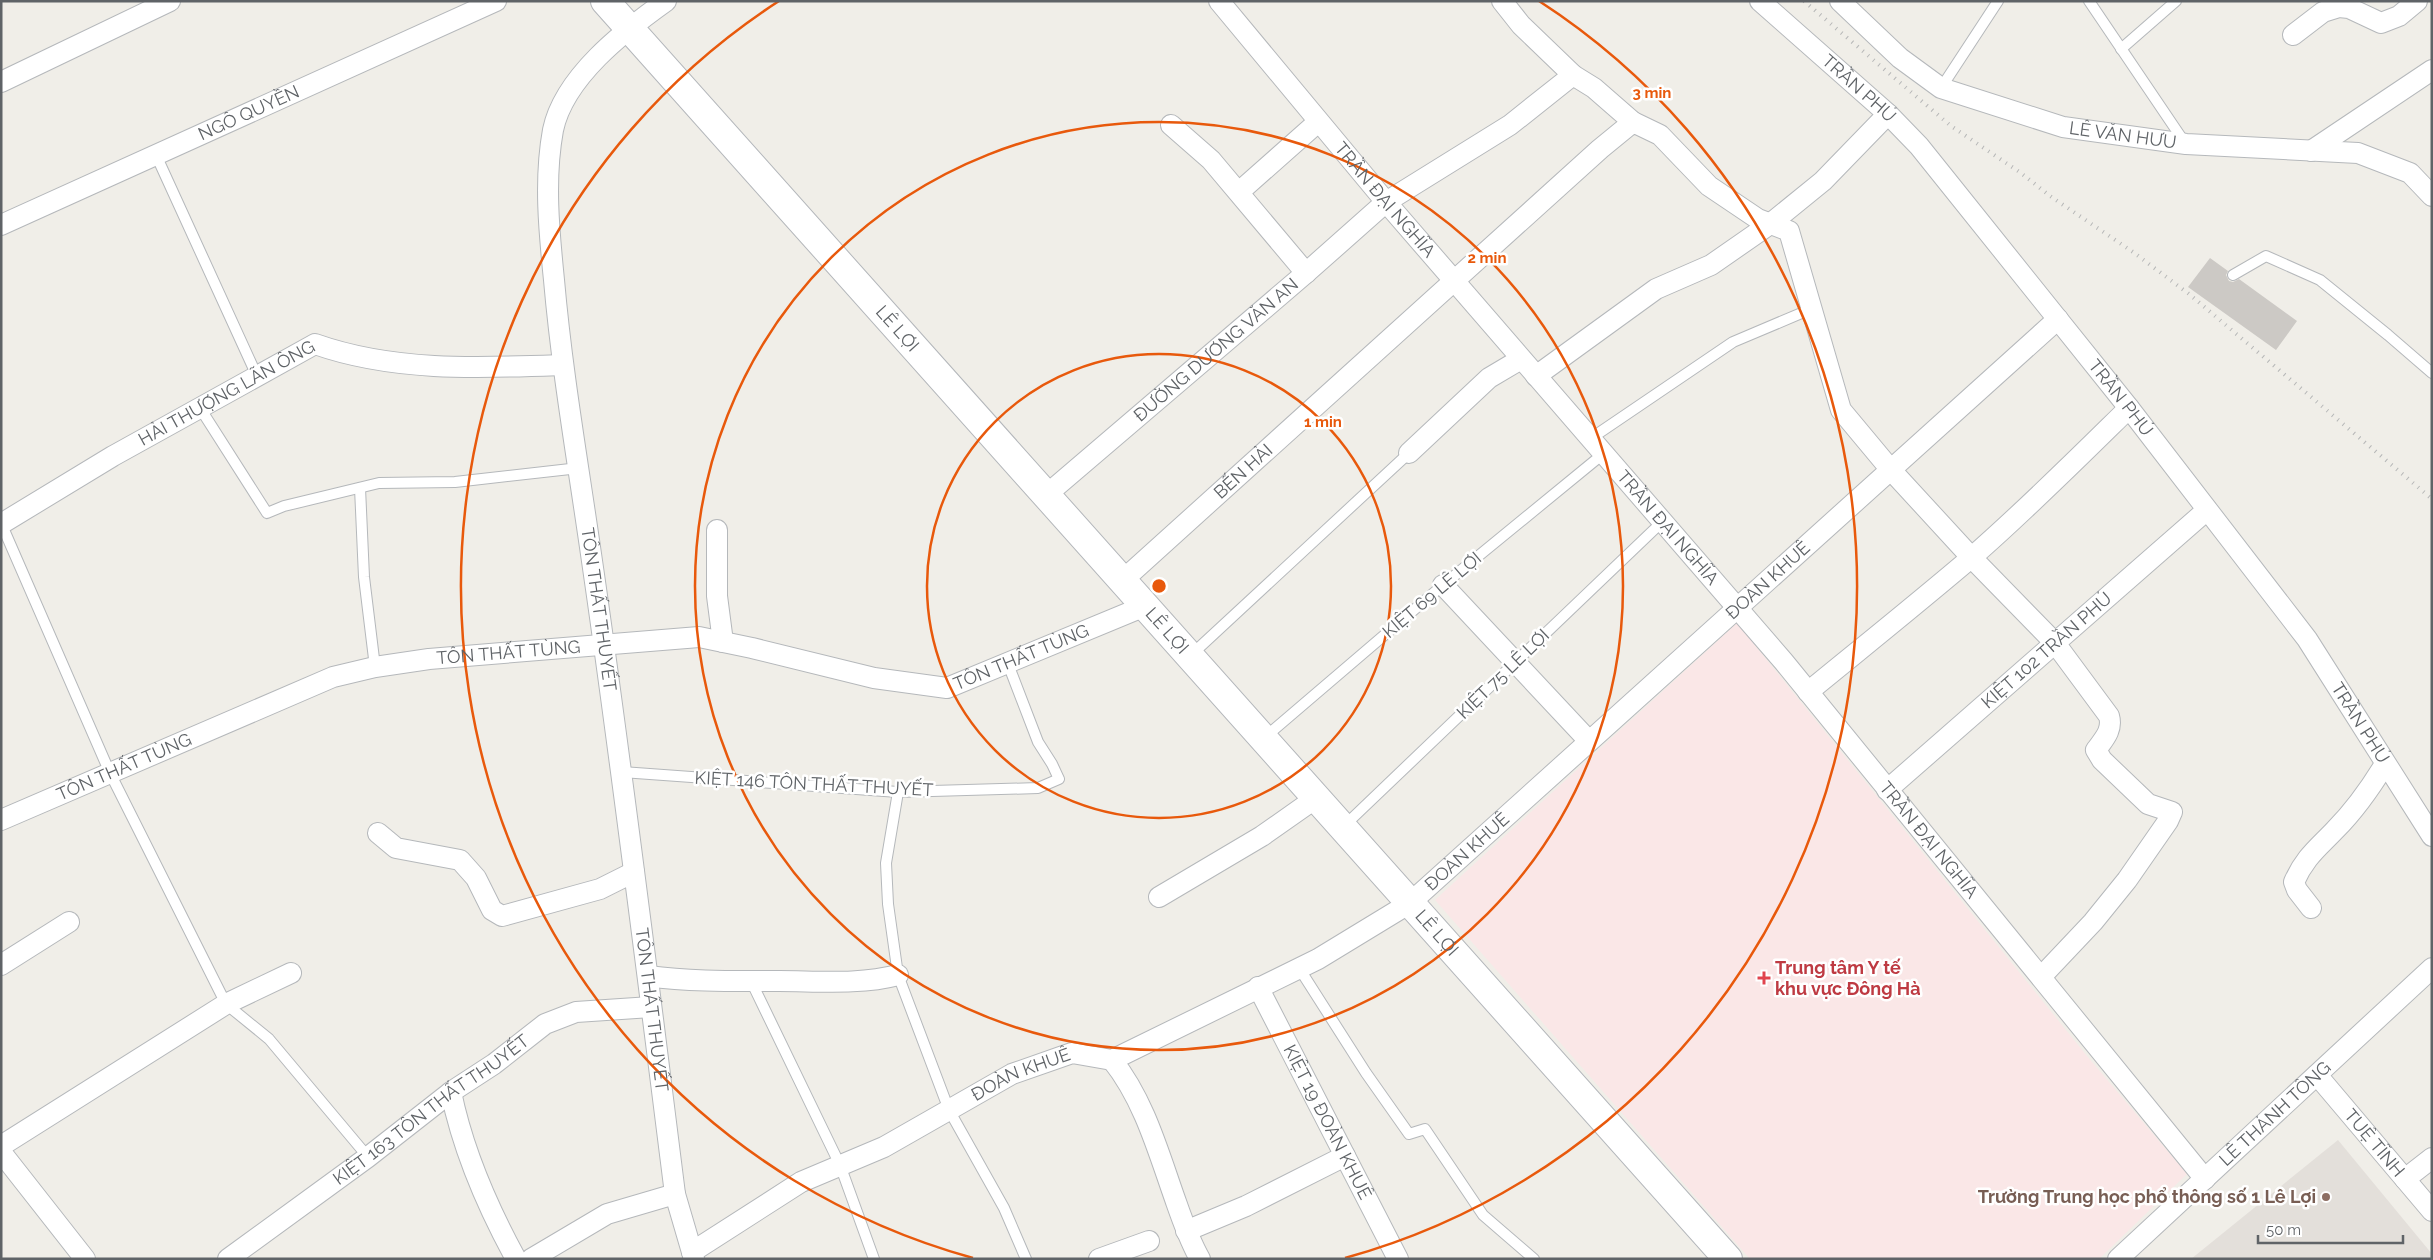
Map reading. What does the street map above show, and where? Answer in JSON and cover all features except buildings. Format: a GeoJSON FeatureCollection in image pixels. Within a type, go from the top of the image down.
{"type":"FeatureCollection","features":[{"type":"Feature","properties":{"kind":"street","name":"NGÔ QUYỀN"},"geometry":{"type":"LineString","coordinates":[[1,225],[496,1]]}},
{"type":"Feature","properties":{"kind":"street","name":"LÊ LỢI"},"geometry":{"type":"LineString","coordinates":[[605,1],[1728,1259]]}},
{"type":"Feature","properties":{"kind":"street","name":"TÔN THẤT THUYẾT"},"geometry":{"type":"LineString","coordinates":[[666,1],[628,27],[584,73],[563,101],[554,128],[549,162],[548,225],[564,364],[622,772],[675,1194],[693,1255]]}},
{"type":"Feature","properties":{"kind":"street","name":"TRẦN ĐẠI NGHĨA"},"geometry":{"type":"LineString","coordinates":[[1219,1],[1386,202],[1808,692],[2205,1179]]}},
{"type":"Feature","properties":{"kind":"street"},"geometry":{"type":"LineString","coordinates":[[1502,1],[1527,30],[1572,75],[1594,88],[1633,122],[1660,135],[1709,186],[1758,219],[1788,231],[1841,410],[1891,470],[1971,557],[2055,643],[2109,716],[2110,730],[2096,750],[2102,760],[2148,804],[2172,812],[2168,821],[2127,880],[2093,922],[2041,977]]}},
{"type":"Feature","properties":{"kind":"street","name":"TRẦN PHÚ"},"geometry":{"type":"LineString","coordinates":[[1760,1],[1888,114],[1919,146],[2058,319],[2307,639],[2432,836]]}},
{"type":"Feature","properties":{"kind":"street","name":"LÊ VĂN HƯU"},"geometry":{"type":"LineString","coordinates":[[1840,1],[1900,58],[1941,88],[2063,128],[2186,144],[2358,153],[2410,173],[2432,196]]}},
{"type":"Feature","properties":{"kind":"street"},"geometry":{"type":"LineString","coordinates":[[2292,35],[2329,9],[2349,8],[2381,23],[2388,22],[2399,16],[2417,1]]}},
{"type":"Feature","properties":{"kind":"street"},"geometry":{"type":"LineString","coordinates":[[1,82],[159,4]]}},
{"type":"Feature","properties":{"kind":"street"},"geometry":{"type":"LineString","coordinates":[[2311,151],[2432,70]]}},
{"type":"Feature","properties":{"kind":"street","name":"ĐƯỜNG DƯƠNG VĂN AN"},"geometry":{"type":"LineString","coordinates":[[1045,496],[1306,273],[1386,202],[1510,125],[1572,75]]}},
{"type":"Feature","properties":{"kind":"street"},"geometry":{"type":"LineString","coordinates":[[1536,376],[1656,289],[1712,265],[1770,224],[1824,181],[1888,114]]}},
{"type":"Feature","properties":{"kind":"street"},"geometry":{"type":"LineString","coordinates":[[1239,192],[1318,122]]}},
{"type":"Feature","properties":{"kind":"street","name":"BẾN HẢI"},"geometry":{"type":"LineString","coordinates":[[1123,580],[1600,149],[1633,122]]}},
{"type":"Feature","properties":{"kind":"street"},"geometry":{"type":"LineString","coordinates":[[1171,125],[1211,160],[1306,273]]}},
{"type":"Feature","properties":{"kind":"street","name":"ĐOÀN KHUÊ"},"geometry":{"type":"LineString","coordinates":[[693,1255],[802,1182],[884,1147],[1012,1074],[1072,1053],[1112,1060],[1299,968],[1410,903],[1736,607],[2058,319]]}},
{"type":"Feature","properties":{"kind":"street","name":"HẢI THƯỢNG LÃN ÔNG"},"geometry":{"type":"LineString","coordinates":[[1,523],[113,456],[315,344],[339,353],[418,365],[510,367],[564,364]]}},
{"type":"Feature","properties":{"kind":"street"},"geometry":{"type":"LineString","coordinates":[[1409,453],[1489,378],[1522,359]]}},
{"type":"Feature","properties":{"kind":"street"},"geometry":{"type":"LineString","coordinates":[[1808,692],[1883,632],[1971,557],[2064,471],[2128,408]]}},
{"type":"Feature","properties":{"kind":"street","name":"KIỆT 102 TRẦN PHÚ"},"geometry":{"type":"LineString","coordinates":[[1887,790],[2208,510]]}},
{"type":"Feature","properties":{"kind":"street"},"geometry":{"type":"LineString","coordinates":[[717,530],[717,596],[723,642]]}},
{"type":"Feature","properties":{"kind":"street"},"geometry":{"type":"LineString","coordinates":[[1443,585],[1589,741]]}},
{"type":"Feature","properties":{"kind":"street","name":"TÔN THẤT TÙNG"},"geometry":{"type":"LineString","coordinates":[[1,820],[333,677],[375,667],[429,659],[699,637],[874,678],[947,688],[1145,606]]}},
{"type":"Feature","properties":{"kind":"street"},"geometry":{"type":"LineString","coordinates":[[2311,908],[2297,890],[2294,882],[2302,864],[2336,830],[2370,788],[2385,764]]}},
{"type":"Feature","properties":{"kind":"street"},"geometry":{"type":"LineString","coordinates":[[1160,897],[1262,836],[1316,798]]}},
{"type":"Feature","properties":{"kind":"street"},"geometry":{"type":"LineString","coordinates":[[378,833],[396,848],[460,860],[476,878],[492,910],[502,916],[600,889],[634,872]]}},
{"type":"Feature","properties":{"kind":"street"},"geometry":{"type":"LineString","coordinates":[[1,965],[69,922]]}},
{"type":"Feature","properties":{"kind":"street","name":"LÊ THÁNH TÔNG"},"geometry":{"type":"LineString","coordinates":[[2118,1259],[2432,968]]}},
{"type":"Feature","properties":{"kind":"street"},"geometry":{"type":"LineString","coordinates":[[1,1146],[226,1004],[291,973]]}},
{"type":"Feature","properties":{"kind":"street"},"geometry":{"type":"LineString","coordinates":[[648,976],[712,981],[840,982],[898,975]]}},
{"type":"Feature","properties":{"kind":"street","name":"KIỆT 19 ĐOÀN KHUÊ"},"geometry":{"type":"LineString","coordinates":[[1258,987],[1398,1259]]}},
{"type":"Feature","properties":{"kind":"street","name":"KIỆT 163 TÔN THẤT THUYẾT"},"geometry":{"type":"LineString","coordinates":[[228,1259],[368,1157],[451,1092],[494,1064],[545,1024],[576,1012],[651,1007]]}},
{"type":"Feature","properties":{"kind":"street"},"geometry":{"type":"LineString","coordinates":[[1112,1060],[1127,1078],[1147,1121],[1186,1231],[1200,1259]]}},
{"type":"Feature","properties":{"kind":"street","name":"TUỆ TĨNH"},"geometry":{"type":"LineString","coordinates":[[2317,1075],[2432,1210]]}},
{"type":"Feature","properties":{"kind":"street"},"geometry":{"type":"LineString","coordinates":[[451,1092],[458,1125],[480,1187],[516,1259]]}},
{"type":"Feature","properties":{"kind":"street"},"geometry":{"type":"LineString","coordinates":[[1,1152],[85,1259]]}},
{"type":"Feature","properties":{"kind":"street"},"geometry":{"type":"LineString","coordinates":[[1186,1231],[1246,1206],[1345,1156]]}},
{"type":"Feature","properties":{"kind":"street"},"geometry":{"type":"LineString","coordinates":[[2405,1179],[2432,1158]]}},
{"type":"Feature","properties":{"kind":"street"},"geometry":{"type":"LineString","coordinates":[[531,1259],[606,1214],[675,1194]]}},
{"type":"Feature","properties":{"kind":"street"},"geometry":{"type":"LineString","coordinates":[[1099,1259],[1149,1241]]}},
{"type":"Feature","properties":{"kind":"lane"},"geometry":{"type":"LineString","coordinates":[[1941,88],[1998,1]]}},
{"type":"Feature","properties":{"kind":"lane"},"geometry":{"type":"LineString","coordinates":[[2089,1],[2186,144]]}},
{"type":"Feature","properties":{"kind":"lane"},"geometry":{"type":"LineString","coordinates":[[2121,49],[2176,1]]}},
{"type":"Feature","properties":{"kind":"lane"},"geometry":{"type":"LineString","coordinates":[[156,155],[256,376]]}},
{"type":"Feature","properties":{"kind":"lane"},"geometry":{"type":"LineString","coordinates":[[2233,275],[2266,256],[2320,280],[2388,335],[2432,374]]}},
{"type":"Feature","properties":{"kind":"lane","name":"KIỆT 69 LÊ LỢI"},"geometry":{"type":"LineString","coordinates":[[1264,738],[1443,585],[1597,446],[1733,342],[1811,309]]}},
{"type":"Feature","properties":{"kind":"lane"},"geometry":{"type":"LineString","coordinates":[[200,408],[267,513],[379,483],[455,482],[579,468]]}},
{"type":"Feature","properties":{"kind":"lane"},"geometry":{"type":"LineString","coordinates":[[1190,656],[1409,453]]}},
{"type":"Feature","properties":{"kind":"lane"},"geometry":{"type":"LineString","coordinates":[[360,488],[364,577],[375,667]]}},
{"type":"Feature","properties":{"kind":"lane","name":"KIỆT 75 LÊ LỢI"},"geometry":{"type":"LineString","coordinates":[[1343,827],[1662,522]]}},
{"type":"Feature","properties":{"kind":"lane"},"geometry":{"type":"LineString","coordinates":[[1,523],[110,773],[226,1004],[269,1039],[368,1157]]}},
{"type":"Feature","properties":{"kind":"lane","name":"KIỆT 146 TÔN THẤT THUYẾT"},"geometry":{"type":"LineString","coordinates":[[622,772],[898,792],[1038,788],[1059,779],[1038,742],[1008,664]]}},
{"type":"Feature","properties":{"kind":"lane"},"geometry":{"type":"LineString","coordinates":[[898,792],[886,864],[888,904],[898,975],[949,1110],[1004,1208],[1026,1259]]}},
{"type":"Feature","properties":{"kind":"lane"},"geometry":{"type":"LineString","coordinates":[[1299,968],[1366,1073],[1409,1134],[1425,1129],[1483,1215],[1534,1259]]}},
{"type":"Feature","properties":{"kind":"lane"},"geometry":{"type":"LineString","coordinates":[[751,981],[840,1165],[855,1213],[874,1259]]}},
{"type":"Feature","properties":{"kind":"shaded area","name":"Trung tâm Y tế khu vực Đông Hà"},"geometry":{"type":"Polygon","coordinates":[[[1737,623],[2087,1056],[2187,1174],[2099,1259],[1750,1259],[1435,900],[1737,623]]]}},
{"type":"Feature","properties":{"kind":"shaded area","name":"Trường Trung học phổ thông số 1 Lê Lợi"},"geometry":{"type":"Polygon","coordinates":[[[2338,1140],[2432,1254],[2432,1259],[2191,1259],[2338,1140]]]}},
{"type":"Feature","properties":{"kind":"railway"},"geometry":{"type":"LineString","coordinates":[[1804,1],[1951,126],[2133,252],[2189,294],[2432,499]]}},
{"type":"Feature","properties":{"kind":"place","name":"Trung tâm Y tế khu vực Đông Hà"},"geometry":{"type":"Point","coordinates":[1764,978]}},
{"type":"Feature","properties":{"kind":"place","name":"Trường Trung học phổ thông số 1 Lê Lợi"},"geometry":{"type":"Point","coordinates":[2326,1197]}}]}
